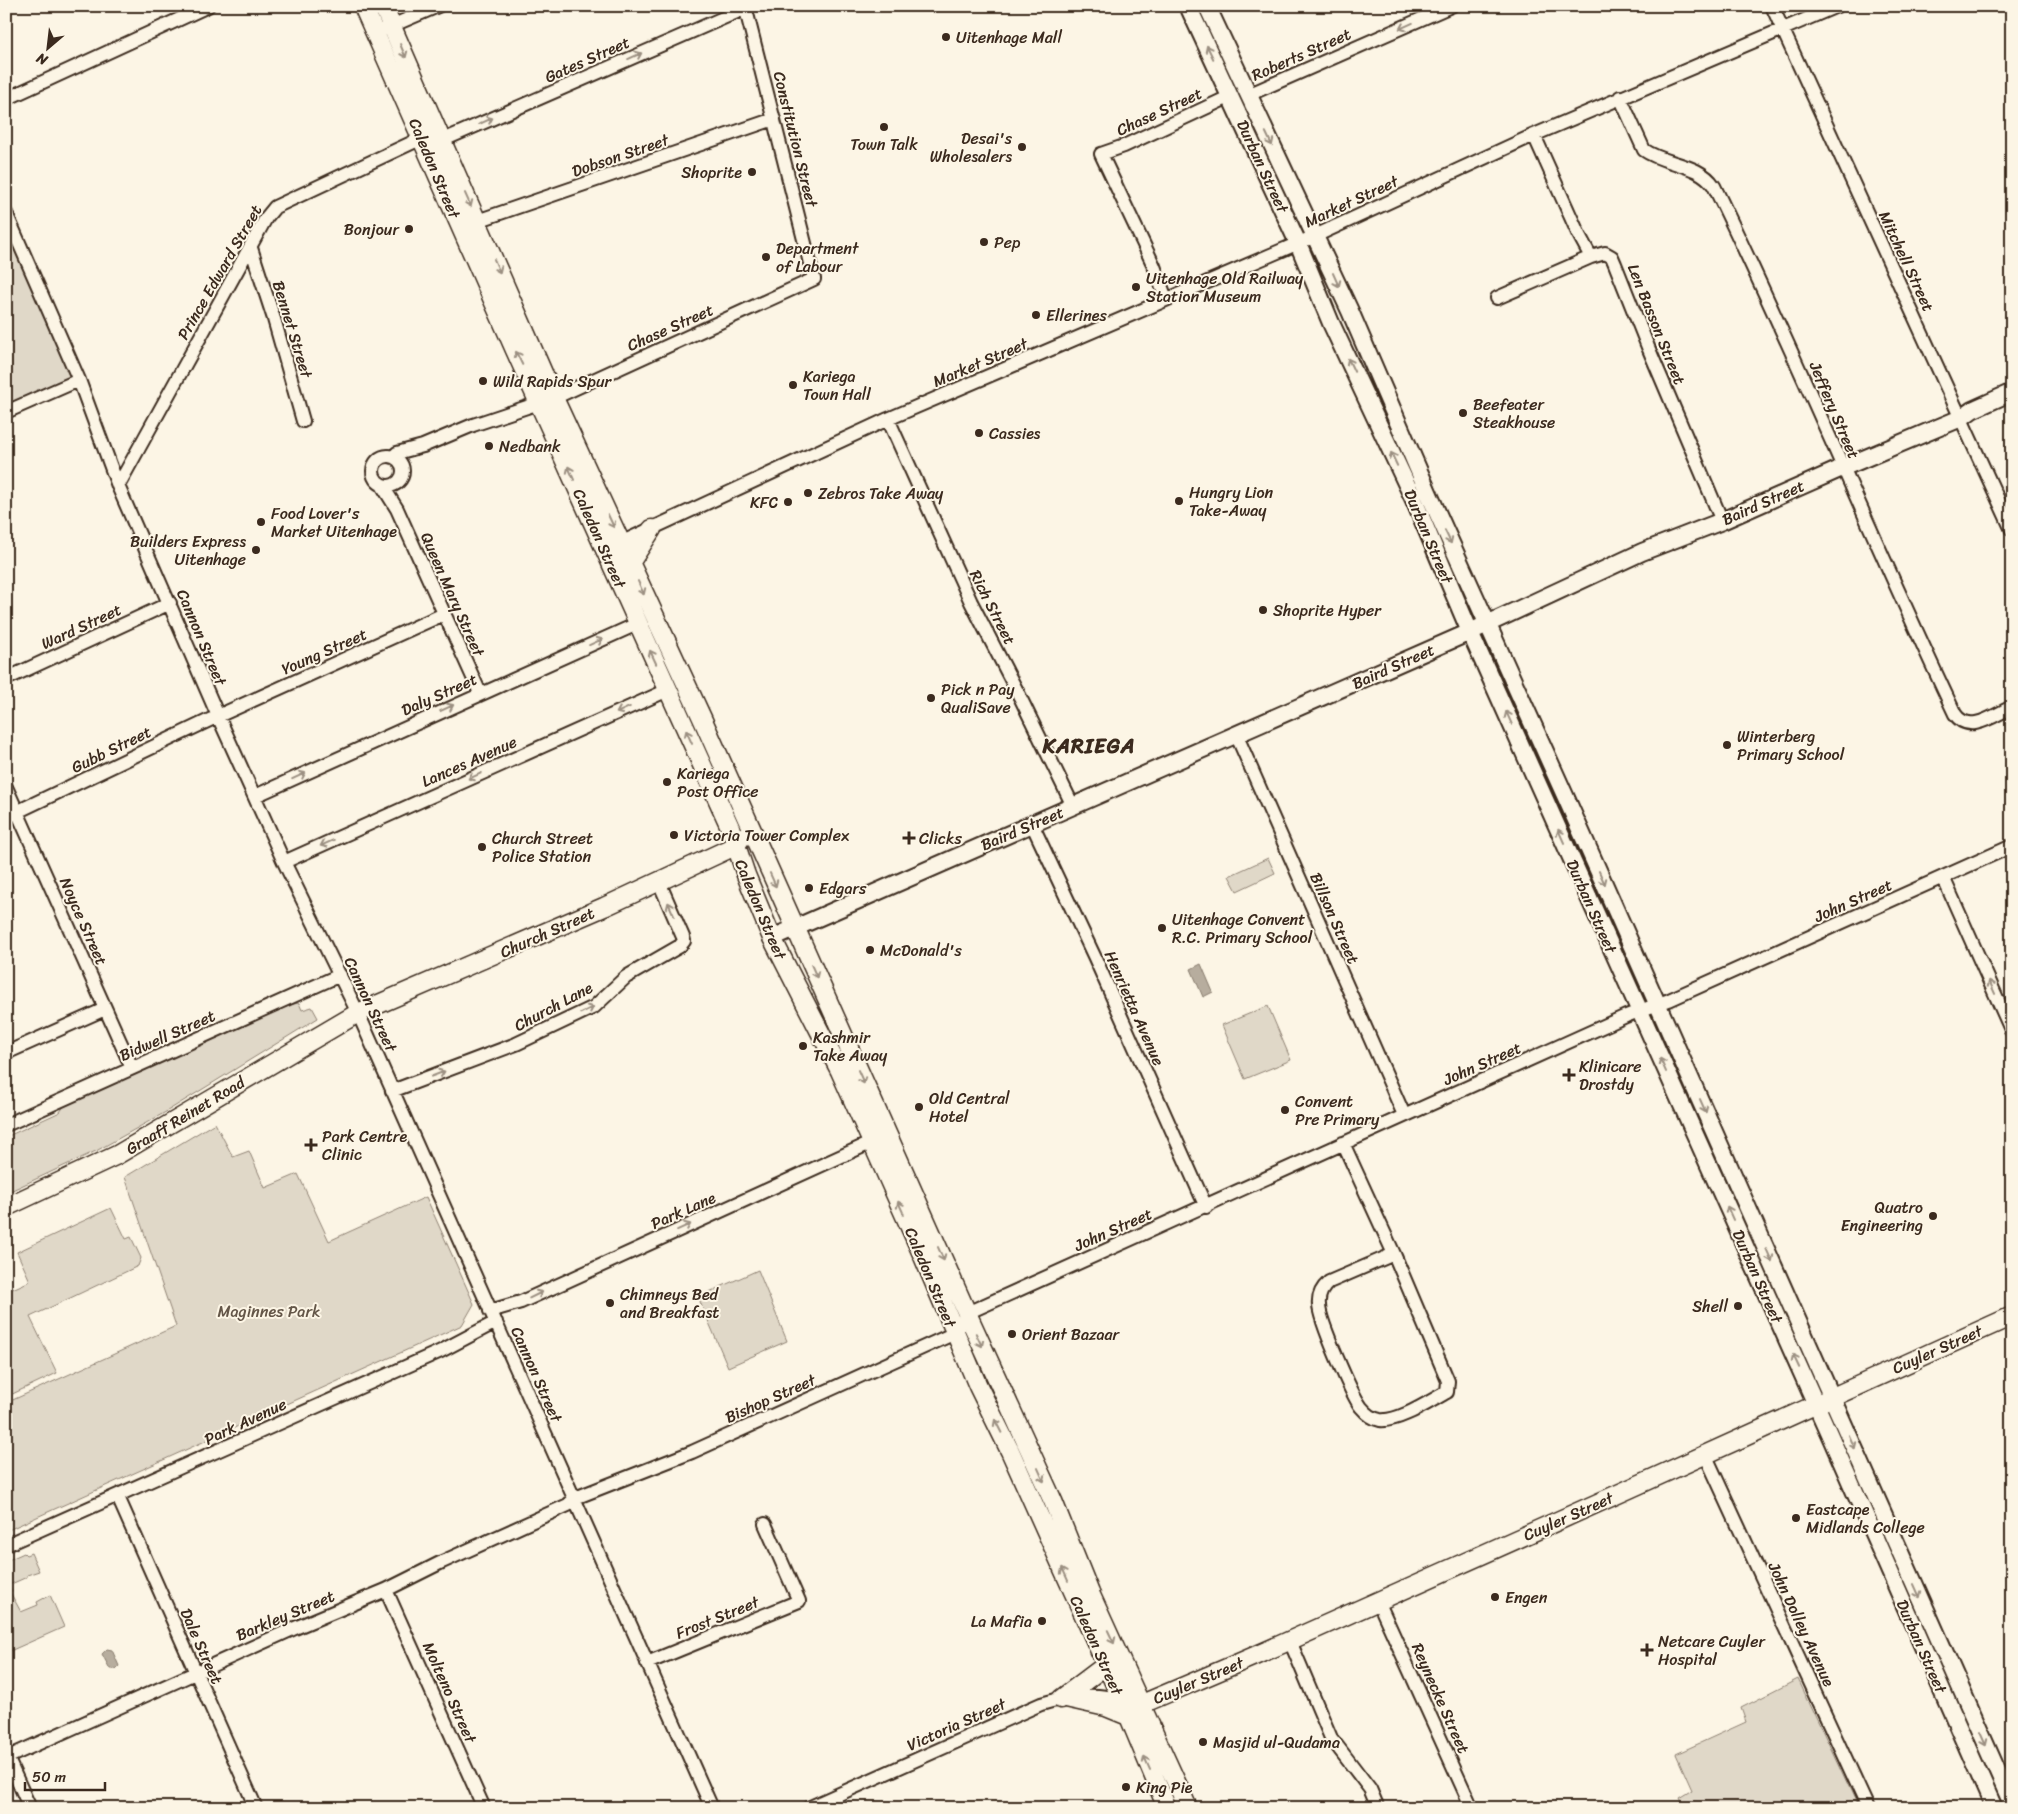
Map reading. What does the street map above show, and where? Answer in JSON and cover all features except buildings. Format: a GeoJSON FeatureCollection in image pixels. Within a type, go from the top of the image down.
{"type":"FeatureCollection","features":[{"type":"Feature","properties":{"kind":"main road","name":"Caledon Street"},"geometry":{"type":"LineString","coordinates":[[363,6],[503,323],[547,400]]}},
{"type":"Feature","properties":{"kind":"main road","name":"Caledon Street"},"geometry":{"type":"LineString","coordinates":[[384,6],[477,221],[547,400],[613,546],[637,624],[730,827],[735,846],[772,938],[840,1071],[880,1139],[967,1313],[1045,1483],[1090,1593],[1188,1808]]}},
{"type":"Feature","properties":{"kind":"main road"},"geometry":{"type":"LineString","coordinates":[[630,563],[652,529]]}},
{"type":"Feature","properties":{"kind":"main road","name":"Caledon Street"},"geometry":{"type":"LineString","coordinates":[[613,546],[630,563],[794,927],[880,1139],[955,1333],[1106,1665],[1167,1808]]}},
{"type":"Feature","properties":{"kind":"main road"},"geometry":{"type":"LineString","coordinates":[[746,819],[744,835],[735,846],[762,855]]}},
{"type":"Feature","properties":{"kind":"main road","name":"Church Street"},"geometry":{"type":"LineString","coordinates":[[358,1014],[659,882],[735,846]]}},
{"type":"Feature","properties":{"kind":"main road","name":"Graaff Reinet Road"},"geometry":{"type":"LineString","coordinates":[[6,1208],[117,1155],[358,1014]]}},
{"type":"Feature","properties":{"kind":"main road","name":"Cuyler Street"},"geometry":{"type":"LineString","coordinates":[[1064,1698],[1106,1707],[1125,1708],[1142,1704],[1378,1602],[2012,1316]]}},
{"type":"Feature","properties":{"kind":"main road"},"geometry":{"type":"LineString","coordinates":[[1064,1698],[1106,1665]]}},
{"type":"Feature","properties":{"kind":"street"},"geometry":{"type":"LineString","coordinates":[[6,99],[208,6]]}},
{"type":"Feature","properties":{"kind":"street"},"geometry":{"type":"LineString","coordinates":[[375,33],[438,6]]}},
{"type":"Feature","properties":{"kind":"street","name":"Durban Street"},"geometry":{"type":"LineString","coordinates":[[1188,6],[1231,96],[1298,243],[1338,337],[1414,500],[1470,632],[1639,1010],[2010,1798]]}},
{"type":"Feature","properties":{"kind":"street","name":"Durban Street"},"geometry":{"type":"LineString","coordinates":[[1207,6],[1315,236],[1658,1004],[1990,1806]]}},
{"type":"Feature","properties":{"kind":"street","name":"Roberts Street"},"geometry":{"type":"LineString","coordinates":[[1248,95],[1450,6]]}},
{"type":"Feature","properties":{"kind":"street","name":"Mitchell Street"},"geometry":{"type":"LineString","coordinates":[[1772,6],[2012,530]]}},
{"type":"Feature","properties":{"kind":"street","name":"Market Street"},"geometry":{"type":"LineString","coordinates":[[613,546],[888,419],[1315,236],[1620,97],[1838,6]]}},
{"type":"Feature","properties":{"kind":"street","name":"Constitution Street"},"geometry":{"type":"LineString","coordinates":[[745,7],[814,279]]}},
{"type":"Feature","properties":{"kind":"street","name":"Gates Street"},"geometry":{"type":"LineString","coordinates":[[442,140],[745,7]]}},
{"type":"Feature","properties":{"kind":"street","name":"Chase Street"},"geometry":{"type":"LineString","coordinates":[[1166,300],[1154,266],[1101,154],[1124,146],[1231,96]]}},
{"type":"Feature","properties":{"kind":"street","name":"Jeffery Street"},"geometry":{"type":"LineString","coordinates":[[1620,97],[1644,150],[1698,172],[1710,180],[1714,186],[1788,341],[1842,468],[1958,718],[1967,723],[1977,724],[2012,707]]}},
{"type":"Feature","properties":{"kind":"street","name":"Dobson Street"},"geometry":{"type":"LineString","coordinates":[[477,221],[774,119]]}},
{"type":"Feature","properties":{"kind":"street"},"geometry":{"type":"LineString","coordinates":[[1497,298],[1591,257],[1534,135]]}},
{"type":"Feature","properties":{"kind":"street"},"geometry":{"type":"LineString","coordinates":[[422,138],[442,140]]}},
{"type":"Feature","properties":{"kind":"street","name":"Prince Edward Street"},"geometry":{"type":"LineString","coordinates":[[118,486],[266,218],[275,207],[422,138]]}},
{"type":"Feature","properties":{"kind":"street","name":"Cannon Street"},"geometry":{"type":"LineString","coordinates":[[6,212],[79,380],[118,486],[218,716],[284,862],[340,974],[712,1808]]}},
{"type":"Feature","properties":{"kind":"street","name":"Bennet Street"},"geometry":{"type":"LineString","coordinates":[[251,248],[274,319],[303,421]]}},
{"type":"Feature","properties":{"kind":"street","name":"Len Basson Street"},"geometry":{"type":"LineString","coordinates":[[1591,257],[1605,253],[1612,257],[1616,264],[1722,521]]}},
{"type":"Feature","properties":{"kind":"street","name":"Chase Street"},"geometry":{"type":"LineString","coordinates":[[547,400],[814,279]]}},
{"type":"Feature","properties":{"kind":"street"},"geometry":{"type":"LineString","coordinates":[[6,412],[79,380]]}},
{"type":"Feature","properties":{"kind":"street","name":"Baird Street"},"geometry":{"type":"LineString","coordinates":[[772,938],[1470,632],[1642,552],[1722,521],[1962,418],[1972,410],[2012,392]]}},
{"type":"Feature","properties":{"kind":"street"},"geometry":{"type":"LineString","coordinates":[[393,457],[398,453],[423,446],[473,425],[547,400]]}},
{"type":"Feature","properties":{"kind":"street","name":"Rich Street"},"geometry":{"type":"LineString","coordinates":[[888,419],[971,602],[1073,806]]}},
{"type":"Feature","properties":{"kind":"street"},"geometry":{"type":"LineString","coordinates":[[401,477],[400,462],[393,457],[384,457],[374,465],[374,476],[382,485],[390,486],[401,477],[423,446]]}},
{"type":"Feature","properties":{"kind":"street","name":"Queen Mary Street"},"geometry":{"type":"LineString","coordinates":[[397,509],[401,477]]}},
{"type":"Feature","properties":{"kind":"street","name":"Queen Mary Street"},"geometry":{"type":"LineString","coordinates":[[382,485],[397,509],[480,693]]}},
{"type":"Feature","properties":{"kind":"street","name":"Ward Street"},"geometry":{"type":"LineString","coordinates":[[6,679],[170,603]]}},
{"type":"Feature","properties":{"kind":"street","name":"Young Street"},"geometry":{"type":"LineString","coordinates":[[218,716],[444,614]]}},
{"type":"Feature","properties":{"kind":"street","name":"Daly Street"},"geometry":{"type":"LineString","coordinates":[[255,796],[480,693],[637,624]]}},
{"type":"Feature","properties":{"kind":"street","name":"Lances Avenue"},"geometry":{"type":"LineString","coordinates":[[284,862],[668,690]]}},
{"type":"Feature","properties":{"kind":"street","name":"Gubb Street"},"geometry":{"type":"LineString","coordinates":[[12,814],[218,716]]}},
{"type":"Feature","properties":{"kind":"street","name":"Billson Street"},"geometry":{"type":"LineString","coordinates":[[1236,734],[1404,1115]]}},
{"type":"Feature","properties":{"kind":"street","name":"Noyce Street"},"geometry":{"type":"LineString","coordinates":[[6,787],[12,814],[132,1068]]}},
{"type":"Feature","properties":{"kind":"street","name":"Henrietta Avenue"},"geometry":{"type":"LineString","coordinates":[[1032,824],[1095,958],[1206,1207]]}},
{"type":"Feature","properties":{"kind":"street","name":"John Street"},"geometry":{"type":"LineString","coordinates":[[967,1313],[1206,1207],[1404,1115],[2012,846]]}},
{"type":"Feature","properties":{"kind":"street"},"geometry":{"type":"LineString","coordinates":[[1943,877],[2012,1032]]}},
{"type":"Feature","properties":{"kind":"street","name":"Church Lane"},"geometry":{"type":"LineString","coordinates":[[392,1091],[516,1044],[594,1007],[626,977],[680,946],[684,941],[683,937],[659,882]]}},
{"type":"Feature","properties":{"kind":"street","name":"Bidwell Street"},"geometry":{"type":"LineString","coordinates":[[6,1125],[340,974]]}},
{"type":"Feature","properties":{"kind":"street"},"geometry":{"type":"LineString","coordinates":[[6,1053],[105,1009]]}},
{"type":"Feature","properties":{"kind":"street","name":"Park Lane"},"geometry":{"type":"LineString","coordinates":[[493,1317],[522,1302],[880,1139]]}},
{"type":"Feature","properties":{"kind":"street"},"geometry":{"type":"LineString","coordinates":[[1343,1143],[1394,1254],[1449,1385],[1447,1392],[1411,1410],[1390,1418],[1378,1419],[1365,1412],[1358,1403],[1321,1317],[1319,1300],[1329,1282],[1394,1254]]}},
{"type":"Feature","properties":{"kind":"street"},"geometry":{"type":"LineString","coordinates":[[955,1333],[967,1313]]}},
{"type":"Feature","properties":{"kind":"street","name":"Park Avenue"},"geometry":{"type":"LineString","coordinates":[[6,1545],[118,1497],[324,1402],[441,1351],[493,1317]]}},
{"type":"Feature","properties":{"kind":"street","name":"Bishop Street"},"geometry":{"type":"LineString","coordinates":[[575,1498],[692,1452],[955,1333]]}},
{"type":"Feature","properties":{"kind":"street","name":"John Dolley Avenue"},"geometry":{"type":"LineString","coordinates":[[1705,1454],[1868,1808]]}},
{"type":"Feature","properties":{"kind":"street","name":"Dale Street"},"geometry":{"type":"LineString","coordinates":[[118,1497],[256,1808]]}},
{"type":"Feature","properties":{"kind":"street","name":"Barkley Street"},"geometry":{"type":"LineString","coordinates":[[7,1757],[196,1672],[386,1590],[442,1562],[568,1505],[575,1498]]}},
{"type":"Feature","properties":{"kind":"street","name":"Frost Street"},"geometry":{"type":"LineString","coordinates":[[647,1663],[800,1601],[765,1524]]}},
{"type":"Feature","properties":{"kind":"street","name":"Molteno Street"},"geometry":{"type":"LineString","coordinates":[[386,1590],[484,1808]]}},
{"type":"Feature","properties":{"kind":"street","name":"Reynecke Street"},"geometry":{"type":"LineString","coordinates":[[1378,1602],[1472,1808]]}},
{"type":"Feature","properties":{"kind":"street"},"geometry":{"type":"LineString","coordinates":[[1290,1641],[1332,1738],[1370,1789],[1378,1808]]}},
{"type":"Feature","properties":{"kind":"street","name":"Victoria Street"},"geometry":{"type":"LineString","coordinates":[[808,1808],[1040,1704],[1064,1698]]}},
{"type":"Feature","properties":{"kind":"street"},"geometry":{"type":"LineString","coordinates":[[7,1757],[30,1808]]}},
{"type":"Feature","properties":{"kind":"street"},"geometry":{"type":"LineString","coordinates":[[1990,1806],[2010,1798]]}},
{"type":"Feature","properties":{"kind":"green space"},"geometry":{"type":"Polygon","coordinates":[[[6,213],[79,380],[6,412],[6,213]]]}},
{"type":"Feature","properties":{"kind":"green space"},"geometry":{"type":"Polygon","coordinates":[[[1268,858],[1275,873],[1237,891],[1229,876],[1268,858]]]}},
{"type":"Feature","properties":{"kind":"green space"},"geometry":{"type":"Polygon","coordinates":[[[299,1003],[302,1010],[312,1007],[318,1018],[164,1113],[98,1150],[6,1193],[6,1137],[60,1112],[64,1106],[288,1005],[299,1003]]]}},
{"type":"Feature","properties":{"kind":"green space"},"geometry":{"type":"Polygon","coordinates":[[[1268,1006],[1291,1060],[1245,1079],[1222,1025],[1268,1006]]]}},
{"type":"Feature","properties":{"kind":"green space","name":"Maginnes Park"},"geometry":{"type":"Polygon","coordinates":[[[215,1123],[233,1157],[249,1151],[265,1188],[298,1174],[329,1241],[426,1197],[474,1304],[462,1325],[6,1531],[6,1403],[176,1326],[125,1177],[215,1123]]]}},
{"type":"Feature","properties":{"kind":"green space"},"geometry":{"type":"Polygon","coordinates":[[[111,1208],[126,1239],[131,1237],[141,1258],[138,1266],[30,1317],[57,1373],[6,1397],[6,1292],[30,1281],[17,1252],[111,1208]]]}},
{"type":"Feature","properties":{"kind":"green space"},"geometry":{"type":"Polygon","coordinates":[[[758,1270],[787,1341],[728,1367],[698,1297],[758,1270]]]}},
{"type":"Feature","properties":{"kind":"green space"},"geometry":{"type":"Polygon","coordinates":[[[24,1553],[26,1555],[31,1553],[39,1571],[9,1585],[12,1591],[10,1592],[21,1612],[38,1605],[37,1602],[50,1595],[64,1627],[10,1651],[6,1643],[6,1561],[24,1553]]]}},
{"type":"Feature","properties":{"kind":"green space"},"geometry":{"type":"Polygon","coordinates":[[[1798,1679],[1859,1808],[1684,1808],[1679,1798],[1692,1790],[1676,1754],[1746,1722],[1741,1708],[1798,1679]]]}},
{"type":"Feature","properties":{"kind":"shaded area"},"geometry":{"type":"Polygon","coordinates":[[[1201,964],[1213,992],[1203,997],[1191,969],[1201,964]]]}},
{"type":"Feature","properties":{"kind":"shaded area"},"geometry":{"type":"Polygon","coordinates":[[[107,1649],[112,1650],[119,1666],[116,1669],[110,1669],[102,1654],[107,1649]]]}},
{"type":"Feature","properties":{"kind":"place","name":"Uitenhage Mall"},"geometry":{"type":"Point","coordinates":[946,37]}},
{"type":"Feature","properties":{"kind":"place","name":"Town Talk"},"geometry":{"type":"Point","coordinates":[884,127]}},
{"type":"Feature","properties":{"kind":"place","name":"Desai's Wholesalers"},"geometry":{"type":"Point","coordinates":[1022,147]}},
{"type":"Feature","properties":{"kind":"place","name":"Shoprite"},"geometry":{"type":"Point","coordinates":[752,172]}},
{"type":"Feature","properties":{"kind":"place","name":"Bonjour"},"geometry":{"type":"Point","coordinates":[409,229]}},
{"type":"Feature","properties":{"kind":"place","name":"Pep"},"geometry":{"type":"Point","coordinates":[984,242]}},
{"type":"Feature","properties":{"kind":"place","name":"Department of Labour"},"geometry":{"type":"Point","coordinates":[766,257]}},
{"type":"Feature","properties":{"kind":"place","name":"Uitenhage Old Railway Station Museum"},"geometry":{"type":"Point","coordinates":[1136,287]}},
{"type":"Feature","properties":{"kind":"place","name":"Ellerines"},"geometry":{"type":"Point","coordinates":[1036,315]}},
{"type":"Feature","properties":{"kind":"place","name":"Wild Rapids Spur"},"geometry":{"type":"Point","coordinates":[483,381]}},
{"type":"Feature","properties":{"kind":"place","name":"Kariega Town Hall"},"geometry":{"type":"Point","coordinates":[793,385]}},
{"type":"Feature","properties":{"kind":"place","name":"Beefeater Steakhouse"},"geometry":{"type":"Point","coordinates":[1463,413]}},
{"type":"Feature","properties":{"kind":"place","name":"Cassies"},"geometry":{"type":"Point","coordinates":[979,433]}},
{"type":"Feature","properties":{"kind":"place","name":"Nedbank"},"geometry":{"type":"Point","coordinates":[489,446]}},
{"type":"Feature","properties":{"kind":"place","name":"Zebros Take Away"},"geometry":{"type":"Point","coordinates":[808,493]}},
{"type":"Feature","properties":{"kind":"place","name":"Hungry Lion Take-Away"},"geometry":{"type":"Point","coordinates":[1179,501]}},
{"type":"Feature","properties":{"kind":"place","name":"KFC"},"geometry":{"type":"Point","coordinates":[788,502]}},
{"type":"Feature","properties":{"kind":"place","name":"Food Lover's Market Uitenhage"},"geometry":{"type":"Point","coordinates":[261,522]}},
{"type":"Feature","properties":{"kind":"place","name":"Builders Express Uitenhage"},"geometry":{"type":"Point","coordinates":[256,550]}},
{"type":"Feature","properties":{"kind":"place","name":"Shoprite Hyper"},"geometry":{"type":"Point","coordinates":[1263,610]}},
{"type":"Feature","properties":{"kind":"place","name":"Pick n Pay QualiSave"},"geometry":{"type":"Point","coordinates":[931,698]}},
{"type":"Feature","properties":{"kind":"place","name":"Winterberg Primary School"},"geometry":{"type":"Point","coordinates":[1727,745]}},
{"type":"Feature","properties":{"kind":"place","name":"Kariega Post Office"},"geometry":{"type":"Point","coordinates":[667,782]}},
{"type":"Feature","properties":{"kind":"place","name":"Victoria Tower Complex"},"geometry":{"type":"Point","coordinates":[674,835]}},
{"type":"Feature","properties":{"kind":"place","name":"Clicks"},"geometry":{"type":"Point","coordinates":[909,838]}},
{"type":"Feature","properties":{"kind":"place","name":"Church Street Police Station"},"geometry":{"type":"Point","coordinates":[482,847]}},
{"type":"Feature","properties":{"kind":"place","name":"Edgars"},"geometry":{"type":"Point","coordinates":[809,888]}},
{"type":"Feature","properties":{"kind":"place","name":"Uitenhage Convent R.C. Primary School"},"geometry":{"type":"Point","coordinates":[1162,928]}},
{"type":"Feature","properties":{"kind":"place","name":"McDonald's"},"geometry":{"type":"Point","coordinates":[870,950]}},
{"type":"Feature","properties":{"kind":"place","name":"Kashmir Take Away"},"geometry":{"type":"Point","coordinates":[803,1046]}},
{"type":"Feature","properties":{"kind":"place","name":"Klinicare Drostdy"},"geometry":{"type":"Point","coordinates":[1569,1075]}},
{"type":"Feature","properties":{"kind":"place","name":"Old Central Hotel"},"geometry":{"type":"Point","coordinates":[919,1107]}},
{"type":"Feature","properties":{"kind":"place","name":"Convent Pre Primary"},"geometry":{"type":"Point","coordinates":[1285,1110]}},
{"type":"Feature","properties":{"kind":"place","name":"Park Centre Clinic"},"geometry":{"type":"Point","coordinates":[311,1145]}},
{"type":"Feature","properties":{"kind":"place","name":"Quatro Engineering"},"geometry":{"type":"Point","coordinates":[1933,1216]}},
{"type":"Feature","properties":{"kind":"place","name":"Chimneys Bed and Breakfast"},"geometry":{"type":"Point","coordinates":[610,1303]}},
{"type":"Feature","properties":{"kind":"place","name":"Shell"},"geometry":{"type":"Point","coordinates":[1738,1306]}},
{"type":"Feature","properties":{"kind":"place","name":"Orient Bazaar"},"geometry":{"type":"Point","coordinates":[1012,1334]}},
{"type":"Feature","properties":{"kind":"place","name":"Eastcape Midlands College"},"geometry":{"type":"Point","coordinates":[1796,1518]}},
{"type":"Feature","properties":{"kind":"place","name":"Engen"},"geometry":{"type":"Point","coordinates":[1495,1597]}},
{"type":"Feature","properties":{"kind":"place","name":"La Mafia"},"geometry":{"type":"Point","coordinates":[1042,1621]}},
{"type":"Feature","properties":{"kind":"place","name":"Netcare Cuyler Hospital"},"geometry":{"type":"Point","coordinates":[1647,1650]}},
{"type":"Feature","properties":{"kind":"place","name":"Masjid ul-Qudama"},"geometry":{"type":"Point","coordinates":[1203,1742]}},
{"type":"Feature","properties":{"kind":"place","name":"King Pie"},"geometry":{"type":"Point","coordinates":[1126,1787]}},
{"type":"Feature","properties":{"kind":"district","name":"KARIEGA"},"geometry":{"type":"Point","coordinates":[1089,746]}}]}
